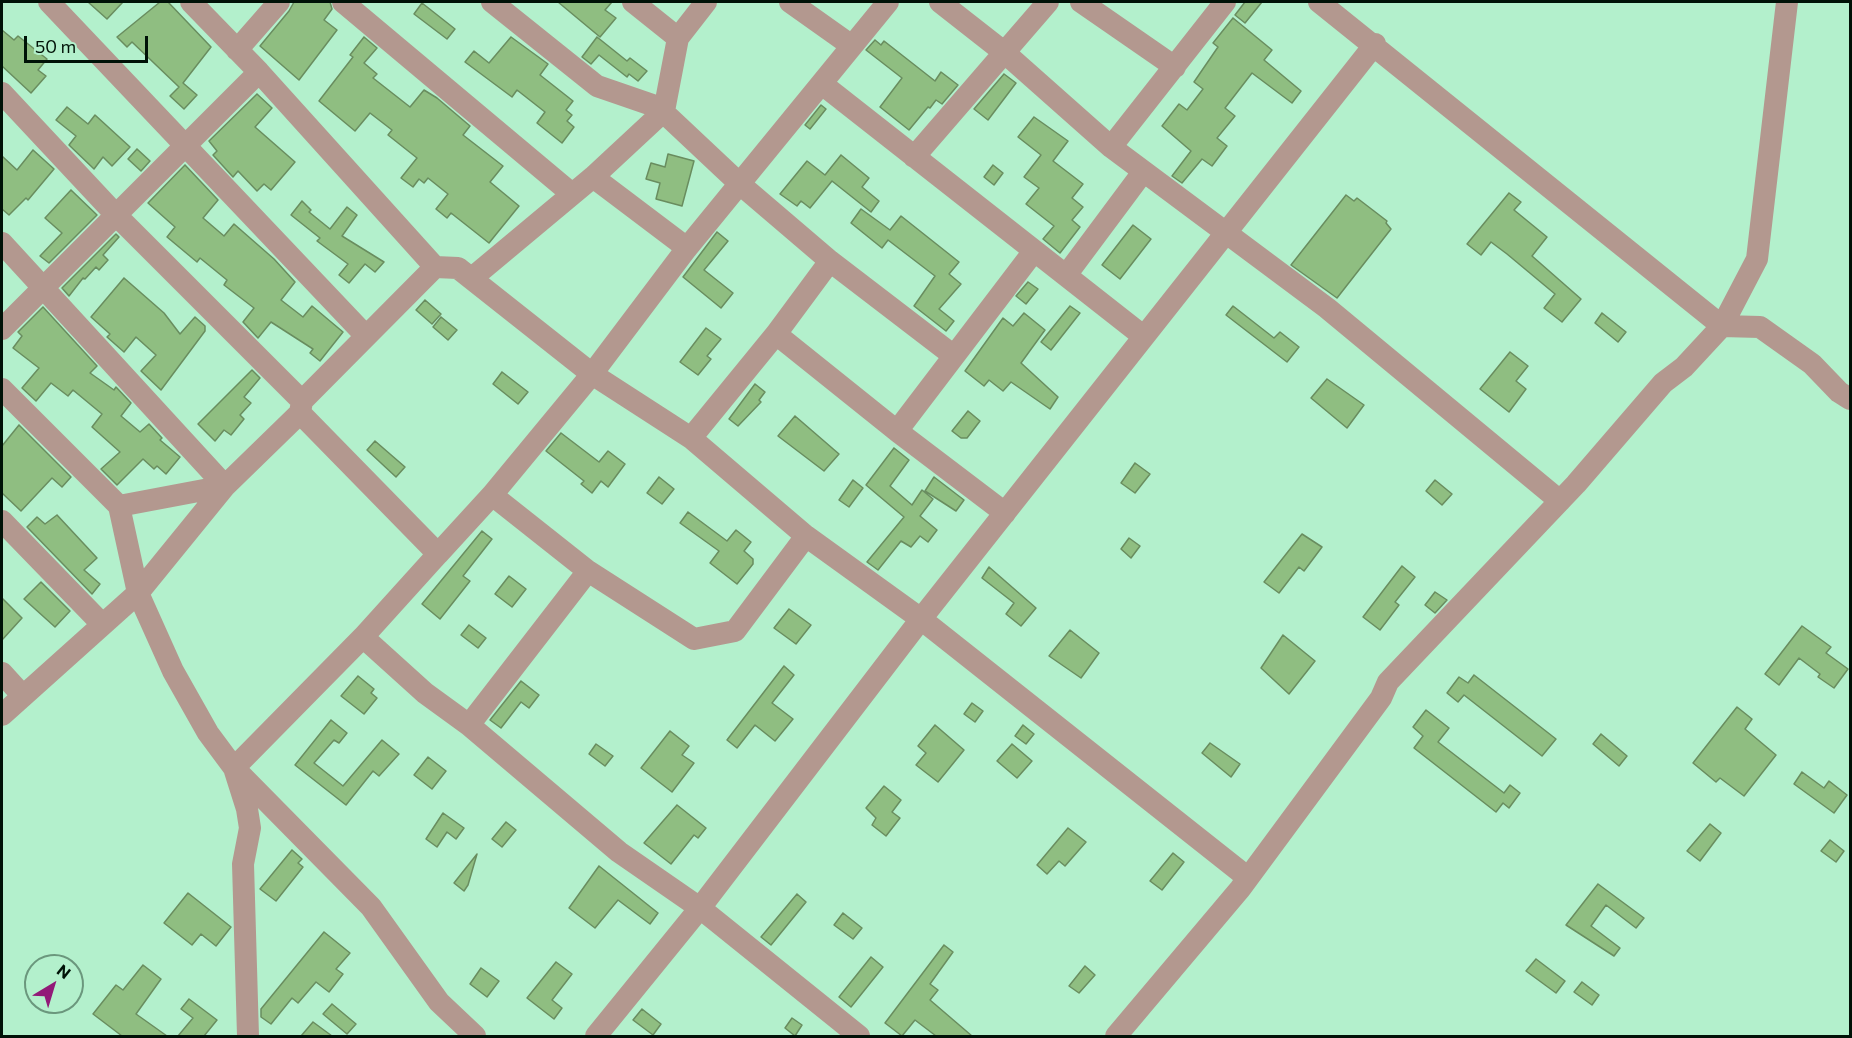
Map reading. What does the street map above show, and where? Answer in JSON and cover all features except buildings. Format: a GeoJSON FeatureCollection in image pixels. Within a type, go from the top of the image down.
{"type":"FeatureCollection","features":[{"type":"Feature","properties":{"kind":"street"},"geometry":{"type":"LineString","coordinates":[[49,2],[365,335]]}},
{"type":"Feature","properties":{"kind":"street"},"geometry":{"type":"LineString","coordinates":[[191,2],[259,72],[435,267],[458,268],[592,374],[691,438],[806,536],[921,619],[1247,877]]}},
{"type":"Feature","properties":{"kind":"street"},"geometry":{"type":"LineString","coordinates":[[237,50],[279,2]]}},
{"type":"Feature","properties":{"kind":"street"},"geometry":{"type":"LineString","coordinates":[[343,2],[572,194]]}},
{"type":"Feature","properties":{"kind":"street"},"geometry":{"type":"LineString","coordinates":[[492,2],[597,86],[658,106],[741,185],[830,261],[954,356]]}},
{"type":"Feature","properties":{"kind":"street"},"geometry":{"type":"LineString","coordinates":[[633,2],[678,38]]}},
{"type":"Feature","properties":{"kind":"street"},"geometry":{"type":"LineString","coordinates":[[472,279],[593,177],[664,111],[678,38],[706,2]]}},
{"type":"Feature","properties":{"kind":"street"},"geometry":{"type":"LineString","coordinates":[[790,2],[852,46]]}},
{"type":"Feature","properties":{"kind":"street"},"geometry":{"type":"LineString","coordinates":[[234,768],[363,637],[492,495],[592,374],[687,248],[741,185],[888,2]]}},
{"type":"Feature","properties":{"kind":"street"},"geometry":{"type":"LineString","coordinates":[[940,2],[1005,53],[1111,147],[1327,308],[1560,501]]}},
{"type":"Feature","properties":{"kind":"street"},"geometry":{"type":"LineString","coordinates":[[914,157],[1048,2]]}},
{"type":"Feature","properties":{"kind":"street"},"geometry":{"type":"LineString","coordinates":[[1081,2],[1175,67]]}},
{"type":"Feature","properties":{"kind":"street"},"geometry":{"type":"LineString","coordinates":[[1111,147],[1225,2]]}},
{"type":"Feature","properties":{"kind":"street"},"geometry":{"type":"LineString","coordinates":[[1319,2],[1375,44],[1722,326],[1760,327],[1812,364],[1839,392],[1851,399]]}},
{"type":"Feature","properties":{"kind":"street"},"geometry":{"type":"LineString","coordinates":[[1116,1036],[1233,897],[1381,698],[1388,682],[1560,501],[1663,382],[1684,367],[1722,326],[1757,259],[1787,2]]}},
{"type":"Feature","properties":{"kind":"street"},"geometry":{"type":"LineString","coordinates":[[596,1036],[700,908],[921,619],[1375,44]]}},
{"type":"Feature","properties":{"kind":"street"},"geometry":{"type":"LineString","coordinates":[[2,329],[259,72]]}},
{"type":"Feature","properties":{"kind":"street"},"geometry":{"type":"LineString","coordinates":[[822,84],[1034,251],[1067,274],[1143,336]]}},
{"type":"Feature","properties":{"kind":"street"},"geometry":{"type":"LineString","coordinates":[[2,93],[438,554]]}},
{"type":"Feature","properties":{"kind":"street"},"geometry":{"type":"LineString","coordinates":[[1067,274],[1143,172]]}},
{"type":"Feature","properties":{"kind":"street"},"geometry":{"type":"LineString","coordinates":[[593,177],[687,248]]}},
{"type":"Feature","properties":{"kind":"street"},"geometry":{"type":"LineString","coordinates":[[2,243],[225,486]]}},
{"type":"Feature","properties":{"kind":"street"},"geometry":{"type":"LineString","coordinates":[[897,431],[1034,251]]}},
{"type":"Feature","properties":{"kind":"street"},"geometry":{"type":"LineString","coordinates":[[691,438],[776,334],[830,261]]}},
{"type":"Feature","properties":{"kind":"street"},"geometry":{"type":"LineString","coordinates":[[2,715],[101,623],[138,592],[225,486],[301,407],[365,335],[435,267]]}},
{"type":"Feature","properties":{"kind":"street"},"geometry":{"type":"LineString","coordinates":[[776,334],[897,431],[1005,513]]}},
{"type":"Feature","properties":{"kind":"street"},"geometry":{"type":"LineString","coordinates":[[2,389],[119,506],[138,592],[173,671],[208,733],[234,768],[370,907],[439,1002],[475,1036]]}},
{"type":"Feature","properties":{"kind":"street"},"geometry":{"type":"LineString","coordinates":[[119,506],[225,486]]}},
{"type":"Feature","properties":{"kind":"street"},"geometry":{"type":"LineString","coordinates":[[492,495],[588,572],[694,639],[735,631],[806,536]]}},
{"type":"Feature","properties":{"kind":"street"},"geometry":{"type":"LineString","coordinates":[[2,521],[101,623]]}},
{"type":"Feature","properties":{"kind":"street"},"geometry":{"type":"LineString","coordinates":[[469,725],[588,572]]}},
{"type":"Feature","properties":{"kind":"street"},"geometry":{"type":"LineString","coordinates":[[363,637],[425,693],[469,725],[619,852],[700,908],[859,1036]]}},
{"type":"Feature","properties":{"kind":"street"},"geometry":{"type":"LineString","coordinates":[[2,673],[22,695]]}},
{"type":"Feature","properties":{"kind":"street"},"geometry":{"type":"LineString","coordinates":[[234,768],[250,828],[243,864],[248,1036]]}}]}
